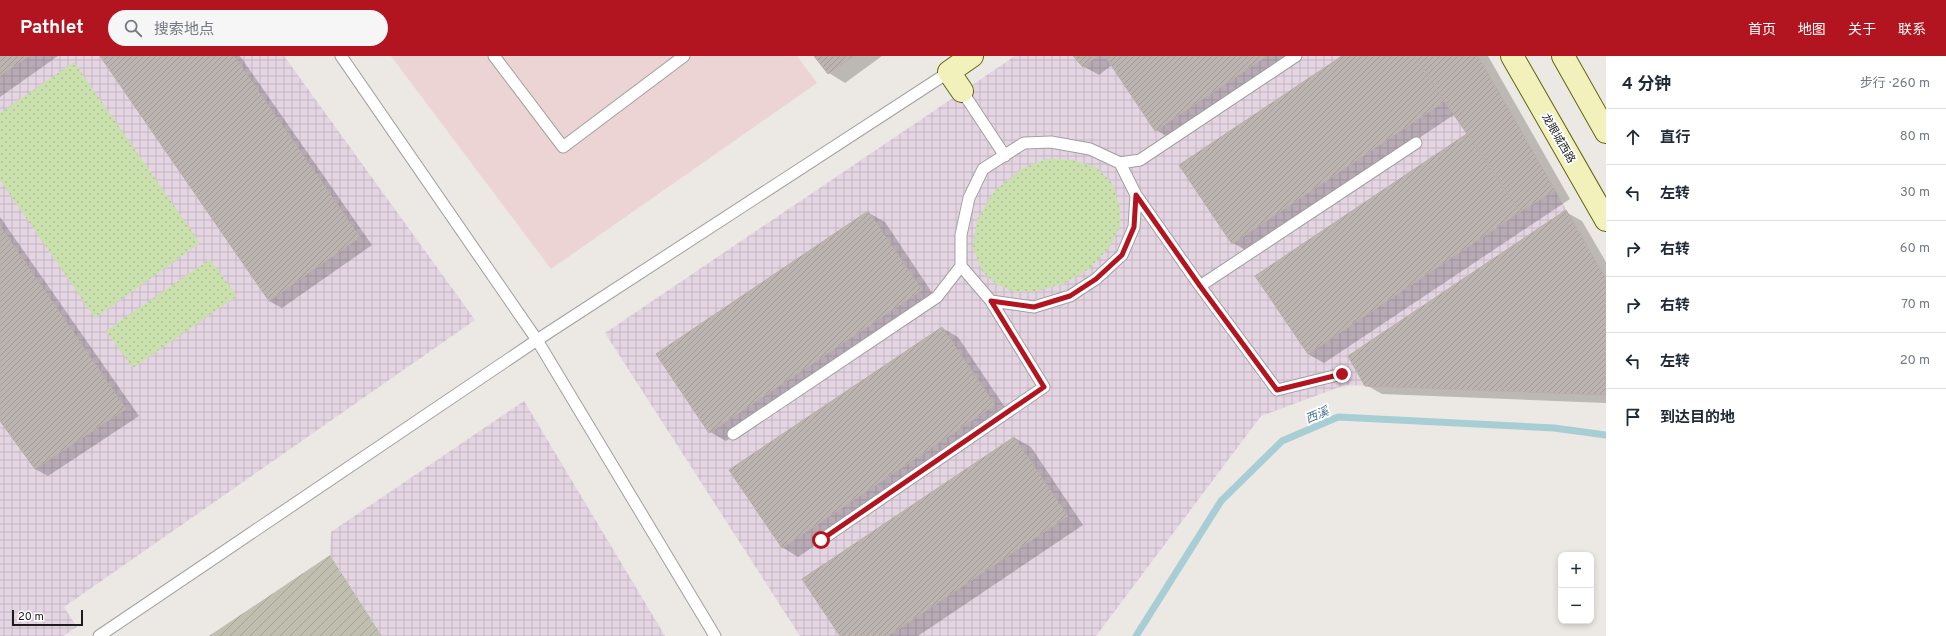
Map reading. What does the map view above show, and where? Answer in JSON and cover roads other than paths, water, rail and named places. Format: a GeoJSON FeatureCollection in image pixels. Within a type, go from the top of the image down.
{"type":"FeatureCollection","features":[{"type":"Feature","properties":{"kind":"street"},"geometry":{"type":"LineString","coordinates":[[962,91],[949,72],[972,56]]}},
{"type":"Feature","properties":{"kind":"street","name":"龙眼城西路"},"geometry":{"type":"LineString","coordinates":[[1512,56],[1606,220]]}},
{"type":"Feature","properties":{"kind":"street"},"geometry":{"type":"LineString","coordinates":[[1563,56],[1606,132]]}},
{"type":"Feature","properties":{"kind":"lane"},"geometry":{"type":"LineString","coordinates":[[341,56],[537,340],[714,636]]}},
{"type":"Feature","properties":{"kind":"lane"},"geometry":{"type":"LineString","coordinates":[[494,56],[563,147],[684,56]]}},
{"type":"Feature","properties":{"kind":"lane"},"geometry":{"type":"LineString","coordinates":[[733,434],[937,297],[961,266],[961,235],[969,198],[983,170],[1024,143],[1051,142],[1090,149],[1120,163],[1140,160],[1296,56]]}},
{"type":"Feature","properties":{"kind":"lane"},"geometry":{"type":"LineString","coordinates":[[99,636],[537,340],[949,72]]}},
{"type":"Feature","properties":{"kind":"lane"},"geometry":{"type":"LineString","coordinates":[[962,91],[1005,156]]}},
{"type":"Feature","properties":{"kind":"lane"},"geometry":{"type":"LineString","coordinates":[[1200,286],[1416,143]]}},
{"type":"Feature","properties":{"kind":"lane"},"geometry":{"type":"LineString","coordinates":[[1120,163],[1136,195],[1200,286],[1277,390],[1342,374]]}},
{"type":"Feature","properties":{"kind":"lane"},"geometry":{"type":"LineString","coordinates":[[991,301],[1034,307],[1070,296],[1096,279],[1122,255],[1134,227],[1136,195]]}},
{"type":"Feature","properties":{"kind":"lane"},"geometry":{"type":"LineString","coordinates":[[821,540],[1044,387],[991,301],[961,266]]}},
{"type":"Feature","properties":{"kind":"waterway","name":"西溪"},"geometry":{"type":"LineString","coordinates":[[1136,636],[1221,501],[1282,441],[1338,417],[1554,428],[1606,435]]}}]}
